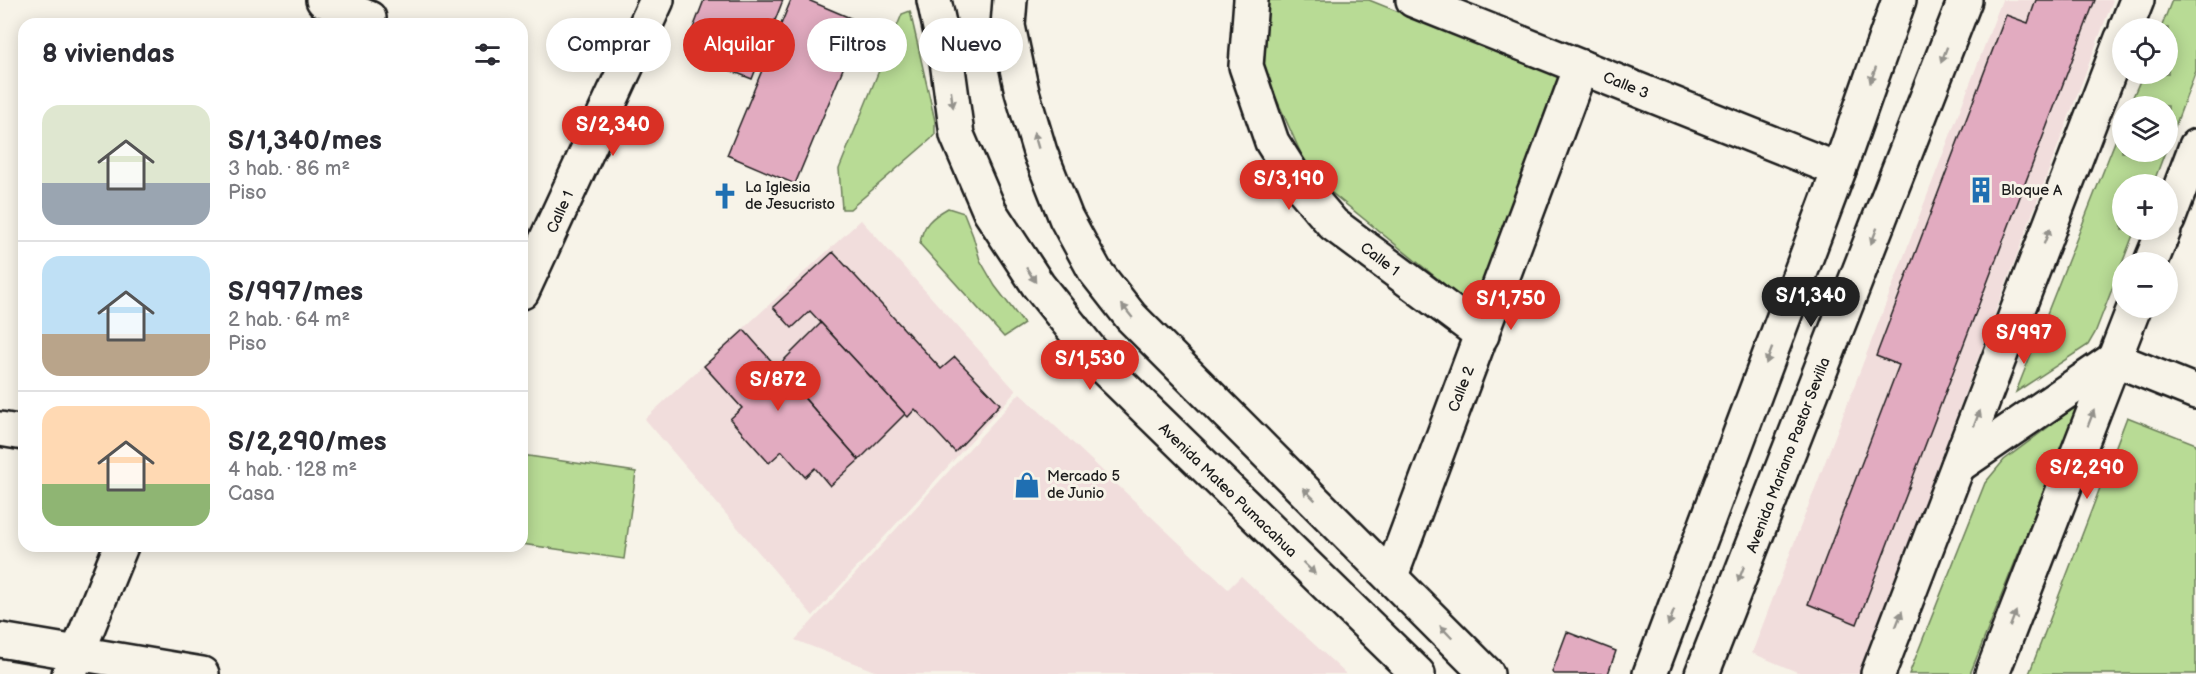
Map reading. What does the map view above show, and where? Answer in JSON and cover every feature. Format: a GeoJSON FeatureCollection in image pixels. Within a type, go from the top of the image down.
{"type":"FeatureCollection","features":[{"type":"Feature","properties":{"kind":"street"},"geometry":{"type":"LineString","coordinates":[[323,0],[371,14]]}},
{"type":"Feature","properties":{"kind":"street","name":"Calle 1"},"geometry":{"type":"LineString","coordinates":[[528,279],[657,0]]}},
{"type":"Feature","properties":{"kind":"street","name":"Avenida Mateo Pumacahua"},"geometry":{"type":"LineString","coordinates":[[934,0],[947,61],[957,135],[990,212],[1038,285],[1106,370],[1418,674]]}},
{"type":"Feature","properties":{"kind":"street"},"geometry":{"type":"LineString","coordinates":[[1010,0],[1008,26],[1022,92],[1040,153],[1066,218],[1095,271],[1131,317],[1487,674]]}},
{"type":"Feature","properties":{"kind":"street","name":"Calle 1"},"geometry":{"type":"LineString","coordinates":[[1251,0],[1246,66],[1272,142],[1299,183],[1333,224],[1482,335]]}},
{"type":"Feature","properties":{"kind":"street","name":"Calle 3"},"geometry":{"type":"LineString","coordinates":[[1413,0],[1839,170]]}},
{"type":"Feature","properties":{"kind":"street"},"geometry":{"type":"LineString","coordinates":[[1650,674],[1839,170],[1899,0]]}},
{"type":"Feature","properties":{"kind":"street","name":"Avenida Mariano Pastor Sevilla"},"geometry":{"type":"LineString","coordinates":[[1702,674],[1965,0]]}},
{"type":"Feature","properties":{"kind":"street"},"geometry":{"type":"LineString","coordinates":[[2130,18],[2137,0]]}},
{"type":"Feature","properties":{"kind":"street"},"geometry":{"type":"LineString","coordinates":[[1878,674],[2112,64]]}},
{"type":"Feature","properties":{"kind":"street","name":"Calle 2"},"geometry":{"type":"LineString","coordinates":[[1391,576],[1581,67]]}},
{"type":"Feature","properties":{"kind":"street"},"geometry":{"type":"LineString","coordinates":[[2178,194],[2196,146]]}},
{"type":"Feature","properties":{"kind":"street"},"geometry":{"type":"LineString","coordinates":[[1992,674],[2130,318]]}},
{"type":"Feature","properties":{"kind":"street"},"geometry":{"type":"LineString","coordinates":[[1958,466],[2114,359]]}},
{"type":"Feature","properties":{"kind":"street"},"geometry":{"type":"LineString","coordinates":[[2114,359],[2196,392]]}},
{"type":"Feature","properties":{"kind":"street"},"geometry":{"type":"LineString","coordinates":[[0,429],[18,431]]}},
{"type":"Feature","properties":{"kind":"street"},"geometry":{"type":"LineString","coordinates":[[74,663],[119,552]]}},
{"type":"Feature","properties":{"kind":"street"},"geometry":{"type":"LineString","coordinates":[[0,640],[74,663],[202,674]]}},
{"type":"Feature","properties":{"kind":"shaded area"},"geometry":{"type":"Polygon","coordinates":[[[2002,0],[2113,0],[1859,674],[1802,674],[1752,653],[2002,0]]]}},
{"type":"Feature","properties":{"kind":"shaded area"},"geometry":{"type":"Polygon","coordinates":[[[861,220],[1016,391],[813,616],[645,419],[861,220]]]}},
{"type":"Feature","properties":{"kind":"shaded area","name":"Mercado 5 de Junio"},"geometry":{"type":"Polygon","coordinates":[[[1020,393],[1228,589],[1241,576],[1346,674],[882,674],[795,640],[1020,393]]]}},
{"type":"Feature","properties":{"kind":"green space"},"geometry":{"type":"Polygon","coordinates":[[[1268,0],[1369,0],[1566,79],[1475,309],[1311,176],[1264,71],[1268,0]]]}},
{"type":"Feature","properties":{"kind":"green space"},"geometry":{"type":"Polygon","coordinates":[[[2172,0],[2196,0],[2196,71],[2178,119],[2178,96],[2133,96],[2139,84],[2178,84],[2178,18],[2165,18],[2172,0]]]}},
{"type":"Feature","properties":{"kind":"green space"},"geometry":{"type":"Polygon","coordinates":[[[910,11],[919,51],[919,72],[924,72],[935,121],[935,134],[850,209],[842,209],[839,169],[878,72],[907,72],[907,18],[900,18],[902,14],[910,11]]]}},
{"type":"Feature","properties":{"kind":"green space"},"geometry":{"type":"Polygon","coordinates":[[[2112,149],[2112,162],[2161,162],[2157,174],[2112,174],[2112,240],[2131,240],[2126,252],[2112,252],[2112,289],[2088,345],[2016,392],[2112,149]]]}},
{"type":"Feature","properties":{"kind":"green space"},"geometry":{"type":"Polygon","coordinates":[[[948,208],[964,213],[980,260],[995,286],[1024,324],[1004,337],[920,244],[929,222],[948,208]]]}},
{"type":"Feature","properties":{"kind":"green space"},"geometry":{"type":"Polygon","coordinates":[[[2078,405],[1970,674],[1909,674],[1985,483],[2004,460],[2078,405]]]}},
{"type":"Feature","properties":{"kind":"green space"},"geometry":{"type":"Polygon","coordinates":[[[2127,417],[2196,444],[2196,674],[2029,674],[2127,417]]]}},
{"type":"Feature","properties":{"kind":"green space"},"geometry":{"type":"Polygon","coordinates":[[[528,456],[636,472],[624,559],[528,545],[528,456]]]}},
{"type":"Feature","properties":{"kind":"building"},"geometry":{"type":"Polygon","coordinates":[[[704,0],[783,0],[776,18],[697,18],[704,0]]]}},
{"type":"Feature","properties":{"kind":"building"},"geometry":{"type":"Polygon","coordinates":[[[791,0],[808,0],[850,18],[807,18],[807,72],[842,72],[795,184],[727,155],[761,72],[795,72],[795,18],[784,18],[791,0]]]}},
{"type":"Feature","properties":{"kind":"building","name":"Bloque A"},"geometry":{"type":"Polygon","coordinates":[[[2036,0],[2095,0],[1857,624],[1808,604],[1899,365],[1876,356],[2006,15],[2028,23],[2036,0]]]}},
{"type":"Feature","properties":{"kind":"building"},"geometry":{"type":"Polygon","coordinates":[[[734,72],[755,72],[752,79],[734,72]]]}},
{"type":"Feature","properties":{"kind":"building"},"geometry":{"type":"Polygon","coordinates":[[[833,252],[941,369],[955,357],[1000,404],[955,452],[915,409],[908,417],[810,311],[792,328],[773,307],[833,252]]]}},
{"type":"Feature","properties":{"kind":"building"},"geometry":{"type":"Polygon","coordinates":[[[821,323],[905,414],[859,460],[777,367],[821,323]]]}},
{"type":"Feature","properties":{"kind":"building"},"geometry":{"type":"Polygon","coordinates":[[[744,330],[859,460],[830,486],[815,468],[805,477],[782,451],[769,463],[730,419],[742,408],[704,366],[744,330]]]}},
{"type":"Feature","properties":{"kind":"building"},"geometry":{"type":"Polygon","coordinates":[[[1567,632],[1616,651],[1608,674],[1554,674],[1552,672],[1567,632]]]}},
{"type":"Feature","properties":{"kind":"place","name":"Bloque A"},"geometry":{"type":"Point","coordinates":[1981,190]}},
{"type":"Feature","properties":{"kind":"place","name":"La Iglesia de Jesucristo"},"geometry":{"type":"Point","coordinates":[725,196]}},
{"type":"Feature","properties":{"kind":"place","name":"Mercado 5 de Junio"},"geometry":{"type":"Point","coordinates":[1027,485]}}]}
